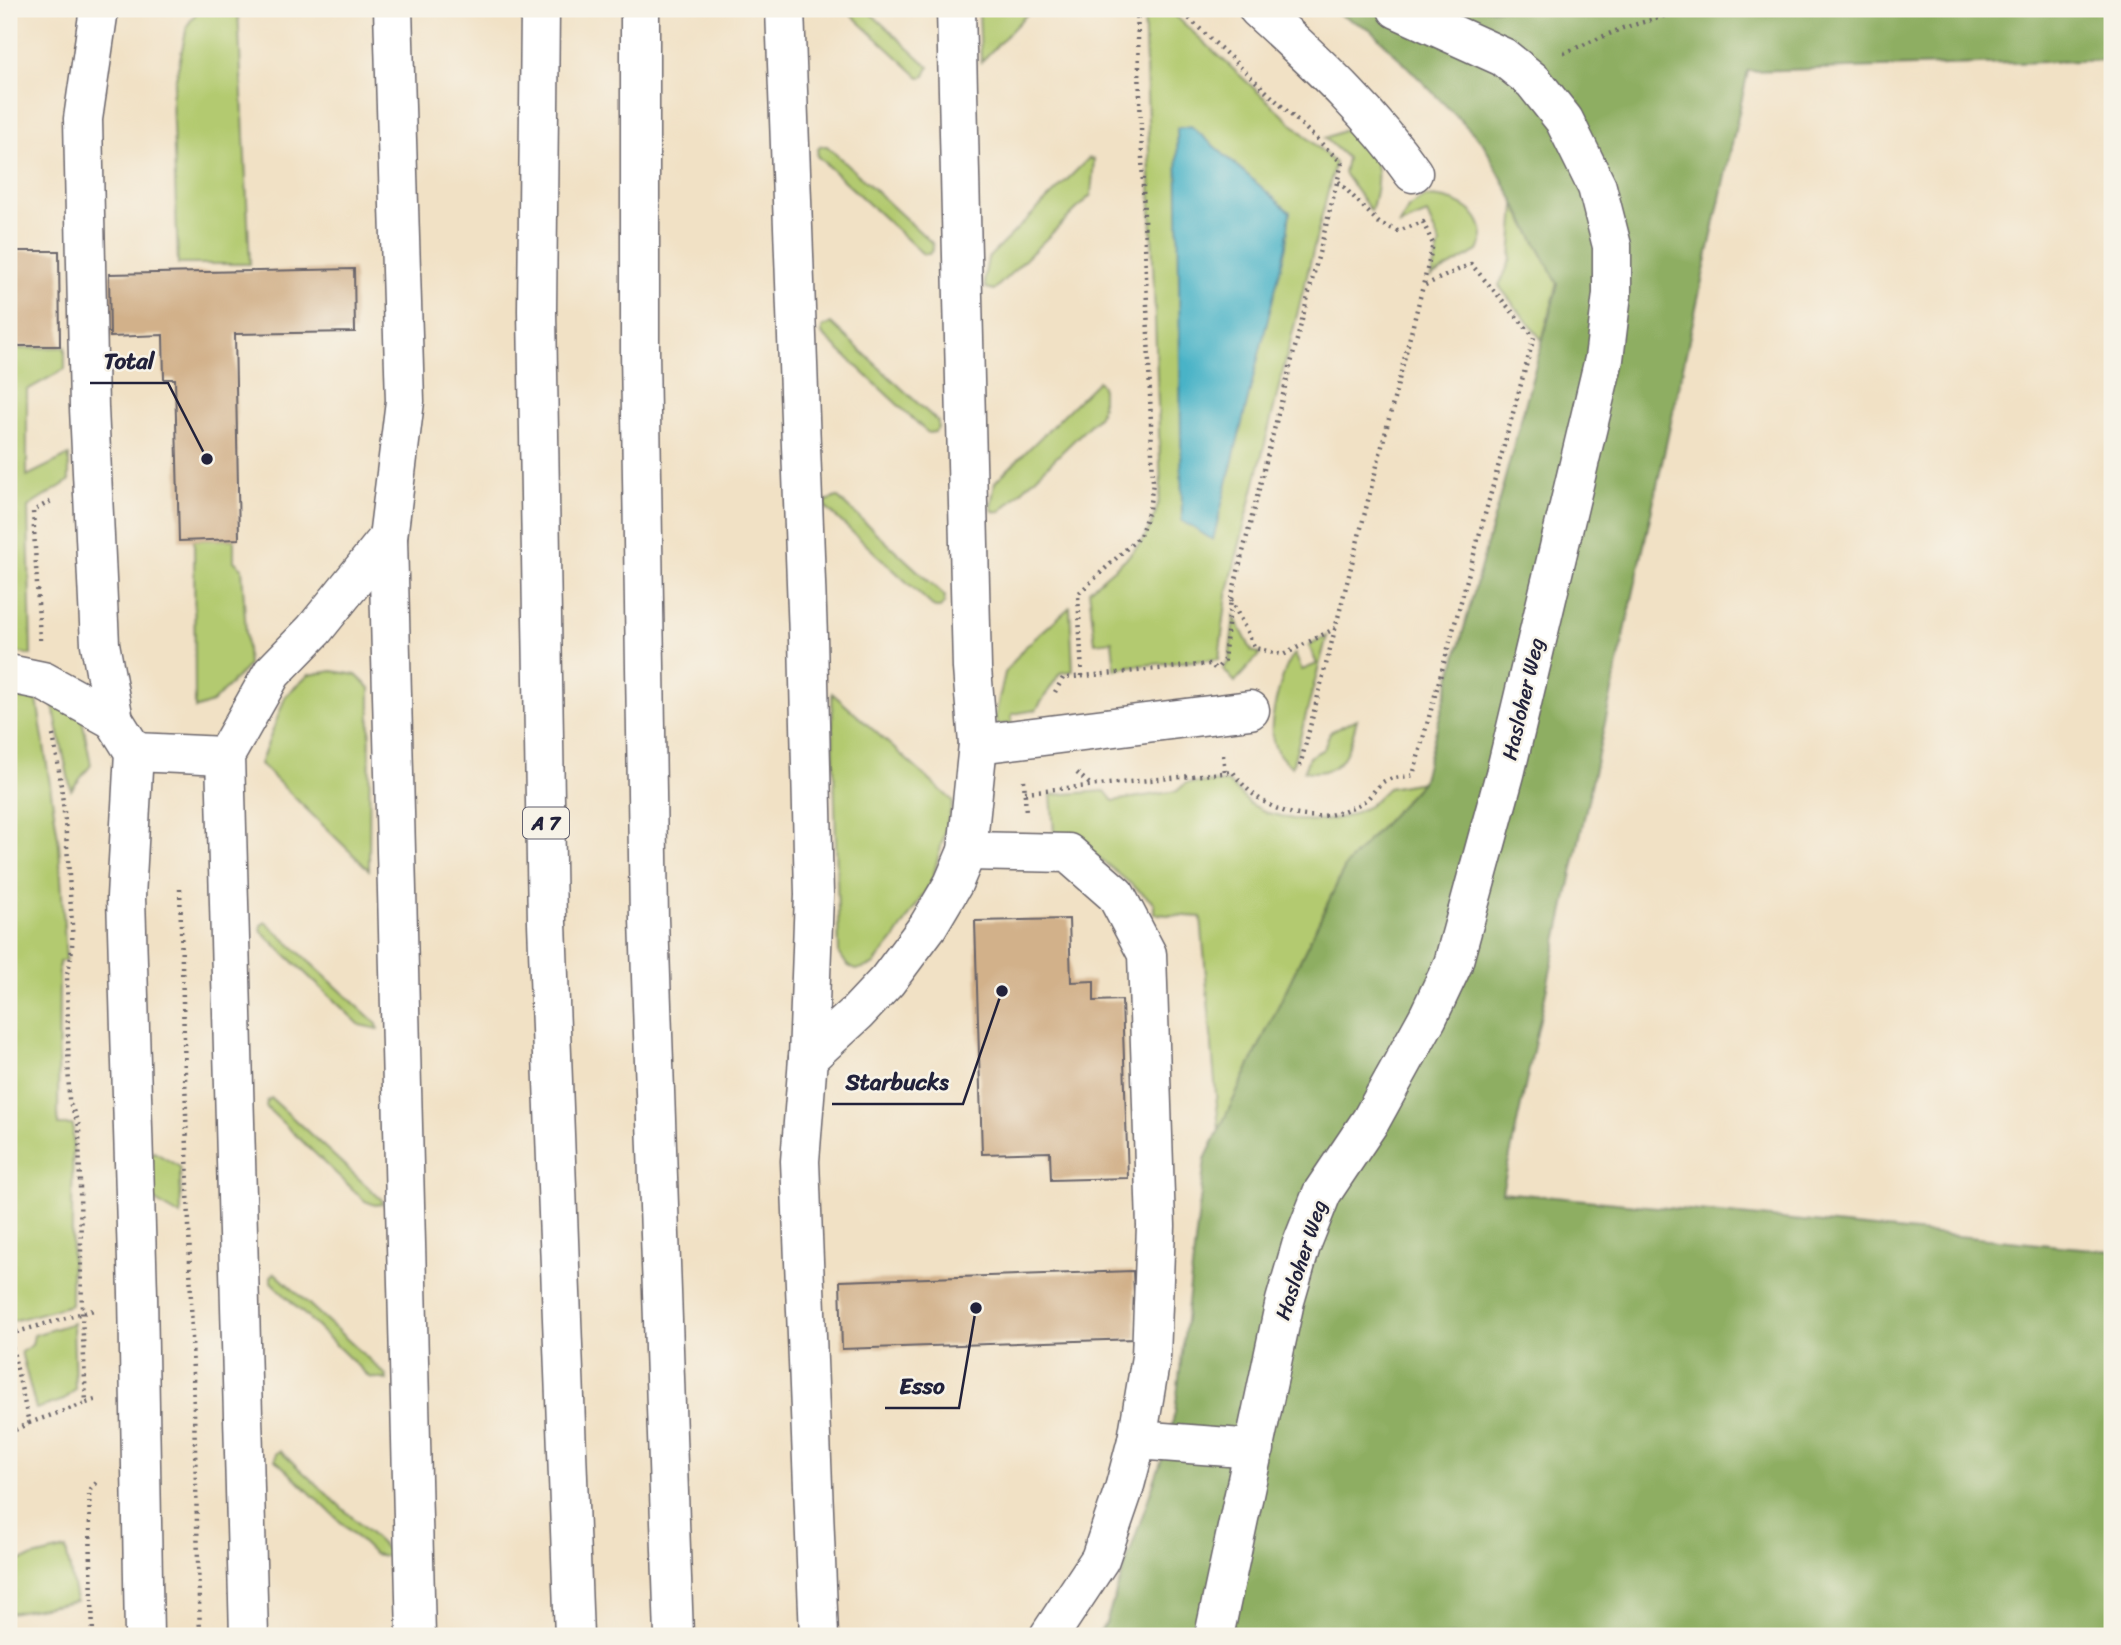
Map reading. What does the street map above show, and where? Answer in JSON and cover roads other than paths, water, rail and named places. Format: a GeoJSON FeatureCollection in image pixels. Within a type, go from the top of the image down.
{"type":"FeatureCollection","features":[{"type":"Feature","properties":{"kind":"main road"},"geometry":{"type":"LineString","coordinates":[[99,9],[83,119],[92,480],[100,644],[114,720],[134,752],[126,897],[138,1294],[144,1636]]}},
{"type":"Feature","properties":{"kind":"main road"},"geometry":{"type":"LineString","coordinates":[[393,9],[405,401],[388,538],[415,1636]]}},
{"type":"Feature","properties":{"kind":"main road","name":"A 7"},"geometry":{"type":"LineString","coordinates":[[540,9],[537,311],[547,909],[574,1636]]}},
{"type":"Feature","properties":{"kind":"main road"},"geometry":{"type":"LineString","coordinates":[[640,9],[640,351],[649,919],[674,1636]]}},
{"type":"Feature","properties":{"kind":"main road"},"geometry":{"type":"LineString","coordinates":[[785,9],[809,651],[814,895],[808,1058],[800,1161],[819,1636]]}},
{"type":"Feature","properties":{"kind":"main road"},"geometry":{"type":"LineString","coordinates":[[808,1058],[887,981],[928,926],[953,884],[967,851],[978,744],[972,668],[956,9]]}},
{"type":"Feature","properties":{"kind":"main road"},"geometry":{"type":"LineString","coordinates":[[1258,9],[1356,102],[1413,173]]}},
{"type":"Feature","properties":{"kind":"main road","name":"Hasloher Weg"},"geometry":{"type":"LineString","coordinates":[[1214,1636],[1285,1301],[1301,1246],[1322,1193],[1371,1120],[1428,1017],[1453,964],[1505,774],[1604,359],[1612,294],[1612,246],[1597,187],[1564,120],[1533,81],[1503,57],[1397,9]]}},
{"type":"Feature","properties":{"kind":"main road"},"geometry":{"type":"LineString","coordinates":[[248,1636],[225,756],[272,673],[314,630],[388,538]]}},
{"type":"Feature","properties":{"kind":"main road"},"geometry":{"type":"LineString","coordinates":[[26,678],[114,720]]}},
{"type":"Feature","properties":{"kind":"main road"},"geometry":{"type":"LineString","coordinates":[[978,744],[1250,710]]}},
{"type":"Feature","properties":{"kind":"main road"},"geometry":{"type":"LineString","coordinates":[[134,752],[225,756]]}},
{"type":"Feature","properties":{"kind":"main road"},"geometry":{"type":"LineString","coordinates":[[967,851],[1068,853],[1116,895],[1147,954],[1156,1226],[1150,1357],[1137,1440],[1124,1489],[1100,1559],[1049,1636]]}},
{"type":"Feature","properties":{"kind":"main road"},"geometry":{"type":"LineString","coordinates":[[1137,1440],[1255,1448]]}},
{"type":"Feature","properties":{"kind":"water"},"geometry":{"type":"Polygon","coordinates":[[[1191,126],[1290,212],[1286,246],[1213,540],[1182,521],[1177,128],[1191,126]]]}},
{"type":"Feature","properties":{"kind":"place","name":"Total"},"geometry":{"type":"Point","coordinates":[207,459]}},
{"type":"Feature","properties":{"kind":"place","name":"Starbucks"},"geometry":{"type":"Point","coordinates":[1002,991]}},
{"type":"Feature","properties":{"kind":"place","name":"Esso"},"geometry":{"type":"Point","coordinates":[976,1308]}}]}
